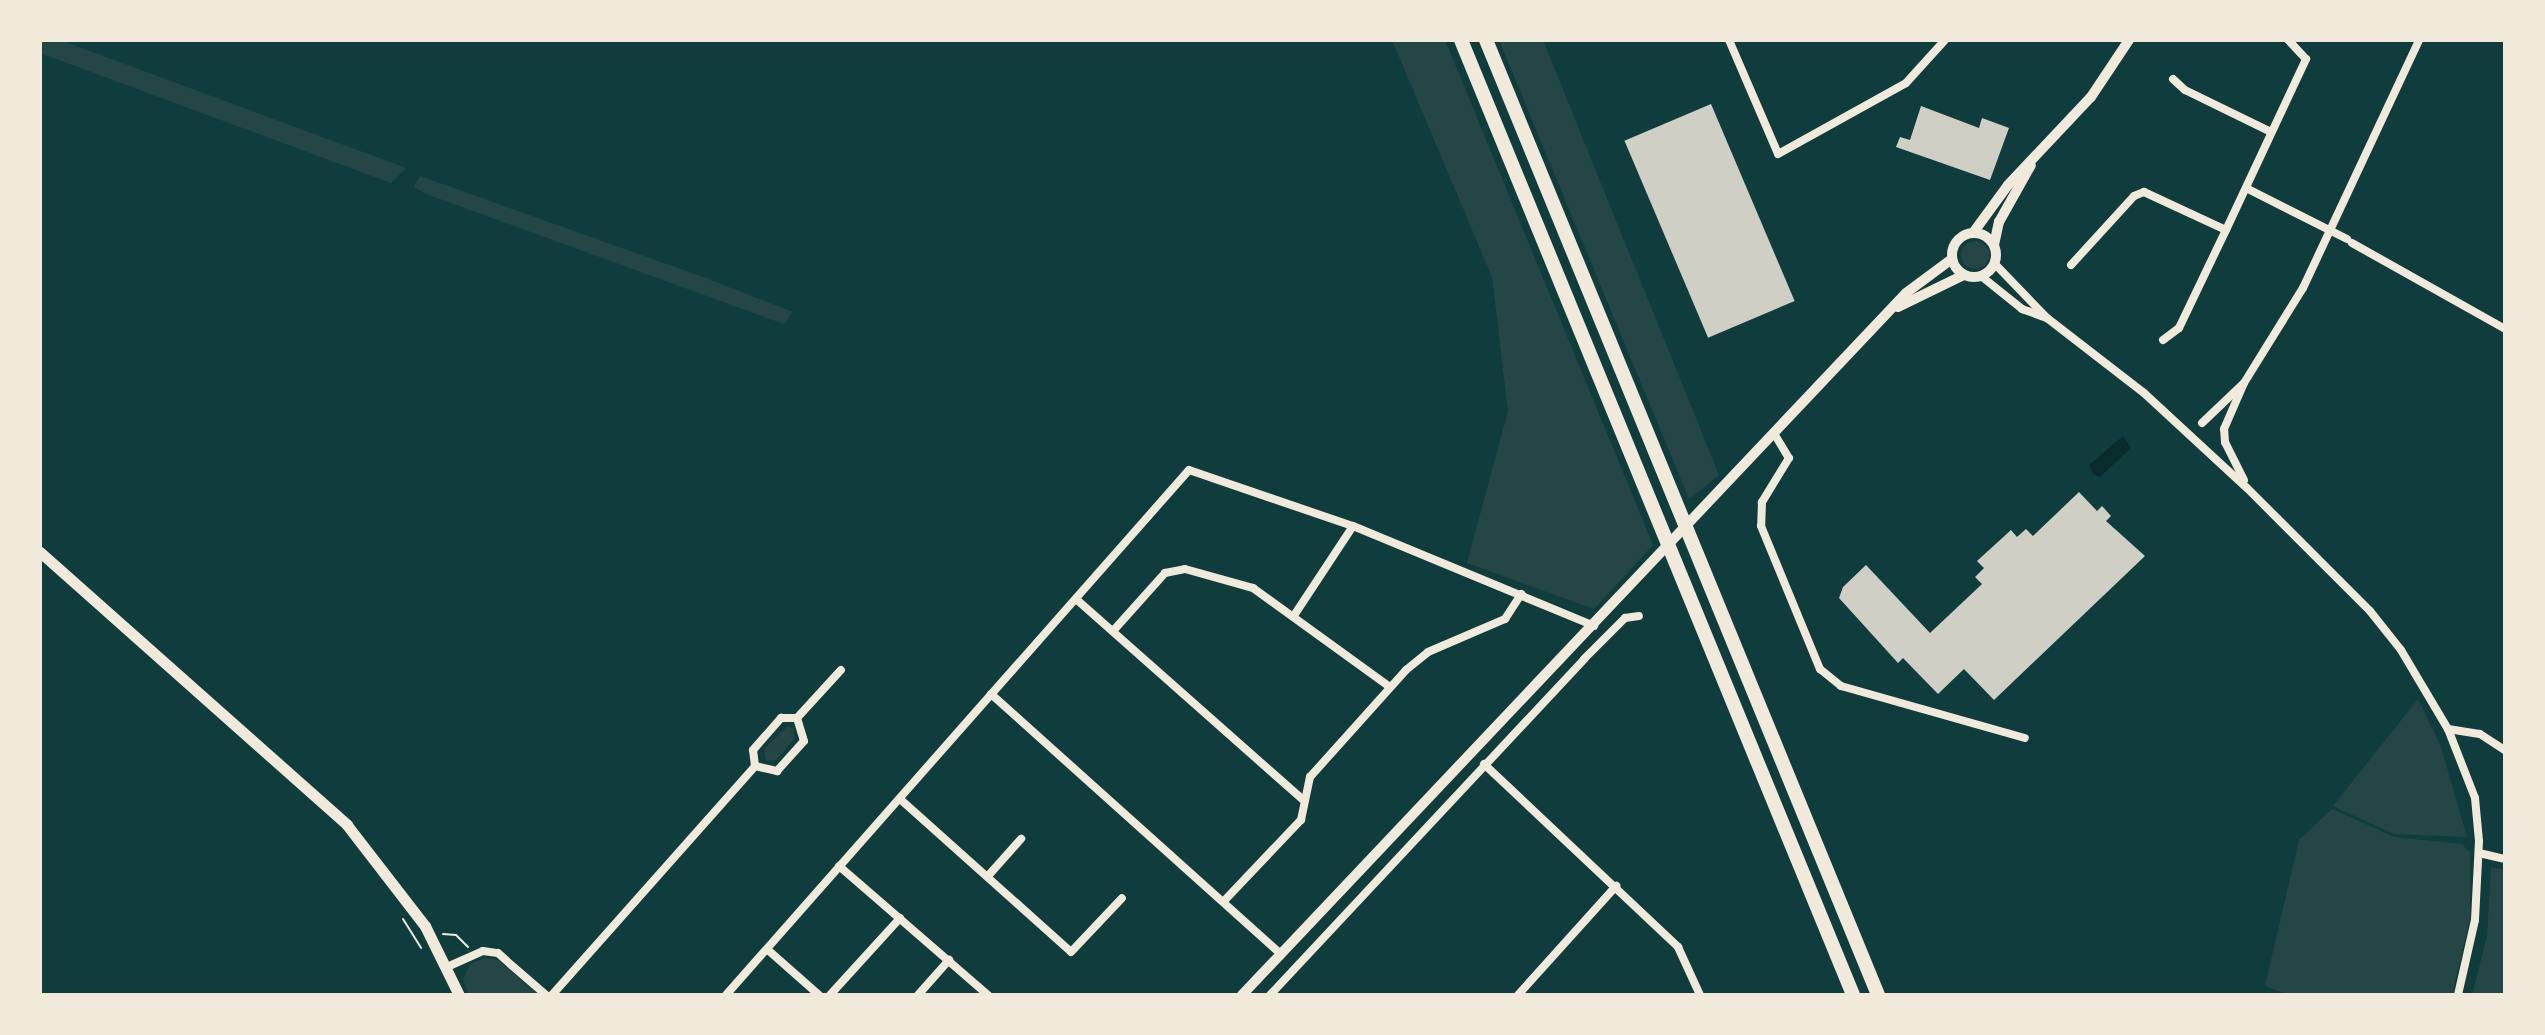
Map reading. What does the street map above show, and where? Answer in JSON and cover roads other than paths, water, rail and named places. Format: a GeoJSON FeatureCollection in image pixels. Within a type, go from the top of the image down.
{"type":"FeatureCollection","features":[{"type":"Feature","properties":{"kind":"highway"},"geometry":{"type":"LineString","coordinates":[[1461,40],[1853,995]]}},
{"type":"Feature","properties":{"kind":"highway"},"geometry":{"type":"LineString","coordinates":[[1486,40],[1878,995]]}},
{"type":"Feature","properties":{"kind":"main road"},"geometry":{"type":"LineString","coordinates":[[40,552],[347,825],[398,886],[434,940],[459,995]]}},
{"type":"Feature","properties":{"kind":"street"},"geometry":{"type":"LineString","coordinates":[[1729,40],[1778,154],[1906,83],[1945,40]]}},
{"type":"Feature","properties":{"kind":"street"},"geometry":{"type":"LineString","coordinates":[[1242,995],[1898,307],[1906,293],[1952,259],[1957,242],[1973,233],[2008,185],[2031,165],[2091,97],[2129,40]]}},
{"type":"Feature","properties":{"kind":"street"},"geometry":{"type":"LineString","coordinates":[[2163,340],[2179,328],[2248,189],[2306,59],[2288,40]]}},
{"type":"Feature","properties":{"kind":"street"},"geometry":{"type":"LineString","coordinates":[[2247,488],[2225,442],[2224,429],[2244,383],[2283,324],[2331,231],[2419,40]]}},
{"type":"Feature","properties":{"kind":"street"},"geometry":{"type":"LineString","coordinates":[[2173,79],[2271,132]]}},
{"type":"Feature","properties":{"kind":"street"},"geometry":{"type":"LineString","coordinates":[[2031,165],[1999,222],[1994,245],[1995,264],[2047,318],[2144,393],[2247,488],[2370,611],[2401,650],[2448,729],[2475,798],[2479,853],[2475,920],[2458,995]]}},
{"type":"Feature","properties":{"kind":"street"},"geometry":{"type":"LineString","coordinates":[[2248,189],[2331,231],[2505,329]]}},
{"type":"Feature","properties":{"kind":"street"},"geometry":{"type":"LineString","coordinates":[[2071,265],[2134,196],[2144,192],[2226,230]]}},
{"type":"Feature","properties":{"kind":"street"},"geometry":{"type":"LineString","coordinates":[[1973,233],[1994,245]]}},
{"type":"Feature","properties":{"kind":"street"},"geometry":{"type":"LineString","coordinates":[[1952,259],[1964,275]]}},
{"type":"Feature","properties":{"kind":"street"},"geometry":{"type":"LineString","coordinates":[[1981,276],[1995,264]]}},
{"type":"Feature","properties":{"kind":"street"},"geometry":{"type":"LineString","coordinates":[[1898,307],[1964,275],[1981,276],[2022,309],[2047,318]]}},
{"type":"Feature","properties":{"kind":"street"},"geometry":{"type":"LineString","coordinates":[[2202,423],[2244,383]]}},
{"type":"Feature","properties":{"kind":"street"},"geometry":{"type":"LineString","coordinates":[[1775,435],[1789,458],[1762,502],[1761,526],[1820,669],[1841,686],[2025,738]]}},
{"type":"Feature","properties":{"kind":"street"},"geometry":{"type":"LineString","coordinates":[[726,995],[1189,470],[1353,526],[1594,626]]}},
{"type":"Feature","properties":{"kind":"street"},"geometry":{"type":"LineString","coordinates":[[1295,614],[1353,526]]}},
{"type":"Feature","properties":{"kind":"street"},"geometry":{"type":"LineString","coordinates":[[1113,631],[1165,573],[1185,569],[1253,588],[1295,614],[1390,687]]}},
{"type":"Feature","properties":{"kind":"street"},"geometry":{"type":"LineString","coordinates":[[1224,901],[1301,820],[1310,777],[1390,687],[1428,652],[1505,619],[1521,594]]}},
{"type":"Feature","properties":{"kind":"street"},"geometry":{"type":"LineString","coordinates":[[1076,599],[1304,801]]}},
{"type":"Feature","properties":{"kind":"street"},"geometry":{"type":"LineString","coordinates":[[1270,995],[1484,764],[1625,618],[1639,616]]}},
{"type":"Feature","properties":{"kind":"street"},"geometry":{"type":"LineString","coordinates":[[552,995],[755,766],[753,750],[781,718],[797,718],[841,670]]}},
{"type":"Feature","properties":{"kind":"street"},"geometry":{"type":"LineString","coordinates":[[991,694],[1281,954]]}},
{"type":"Feature","properties":{"kind":"street"},"geometry":{"type":"LineString","coordinates":[[755,766],[777,771],[804,741],[797,718]]}},
{"type":"Feature","properties":{"kind":"street"},"geometry":{"type":"LineString","coordinates":[[2448,729],[2480,734],[2505,750]]}},
{"type":"Feature","properties":{"kind":"street"},"geometry":{"type":"LineString","coordinates":[[1484,764],[1678,947],[1700,995]]}},
{"type":"Feature","properties":{"kind":"street"},"geometry":{"type":"LineString","coordinates":[[900,799],[1071,952],[1122,898]]}},
{"type":"Feature","properties":{"kind":"street"},"geometry":{"type":"LineString","coordinates":[[988,876],[1021,839]]}},
{"type":"Feature","properties":{"kind":"street"},"geometry":{"type":"LineString","coordinates":[[2479,853],[2505,859]]}},
{"type":"Feature","properties":{"kind":"street"},"geometry":{"type":"LineString","coordinates":[[839,866],[988,995]]}},
{"type":"Feature","properties":{"kind":"street"},"geometry":{"type":"LineString","coordinates":[[1518,995],[1616,886]]}},
{"type":"Feature","properties":{"kind":"street"},"geometry":{"type":"LineString","coordinates":[[830,995],[900,918]]}},
{"type":"Feature","properties":{"kind":"street"},"geometry":{"type":"LineString","coordinates":[[768,950],[819,995]]}},
{"type":"Feature","properties":{"kind":"street"},"geometry":{"type":"LineString","coordinates":[[447,967],[474,954],[498,953],[546,995]]}},
{"type":"Feature","properties":{"kind":"street"},"geometry":{"type":"LineString","coordinates":[[918,995],[949,960]]}}]}
